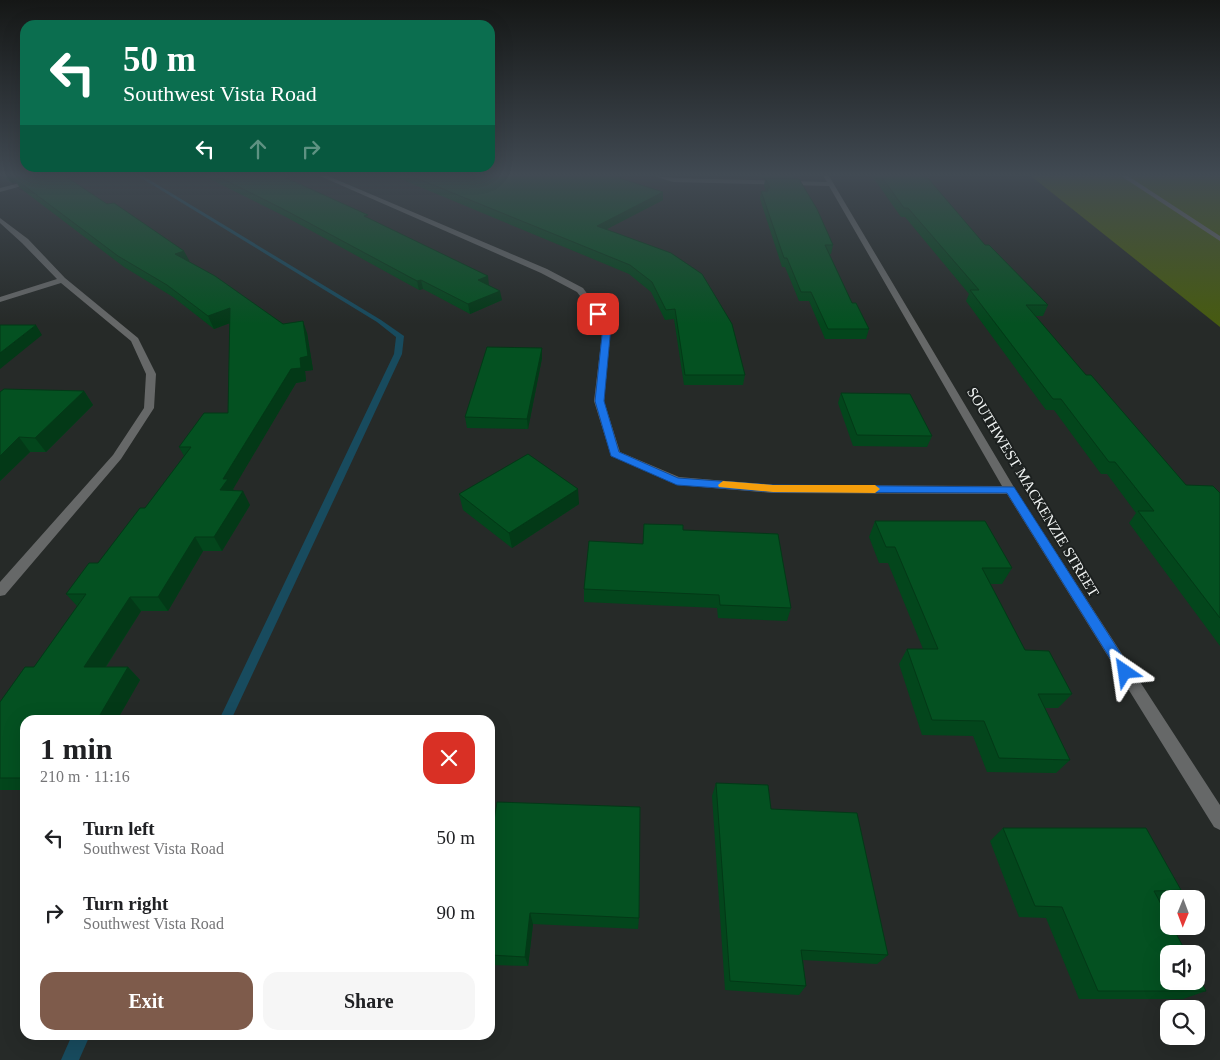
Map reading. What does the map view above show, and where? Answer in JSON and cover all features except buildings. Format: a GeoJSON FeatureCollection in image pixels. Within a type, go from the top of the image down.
{"type":"FeatureCollection","features":[{"type":"Feature","properties":{"kind":"street"},"geometry":{"type":"LineString","coordinates":[[0,590],[117,457],[149,408],[151,374],[135,340],[62,280],[25,241],[7,225]]}},
{"type":"Feature","properties":{"kind":"street"},"geometry":{"type":"LineString","coordinates":[[438,225],[544,271],[580,290],[607,326],[600,401],[615,454],[677,481],[773,489],[1010,490]]}},
{"type":"Feature","properties":{"kind":"street","name":"SOUTHWEST MACKENZIE STREET"},"geometry":{"type":"LineString","coordinates":[[856,225],[1010,490],[1220,821]]}},
{"type":"Feature","properties":{"kind":"street"},"geometry":{"type":"LineString","coordinates":[[1199,225],[1220,239]]}},
{"type":"Feature","properties":{"kind":"street"},"geometry":{"type":"LineString","coordinates":[[0,300],[62,280]]}},
{"type":"Feature","properties":{"kind":"green space"},"geometry":{"type":"Polygon","coordinates":[[[1093,225],[1220,225],[1220,327],[1093,225]]]}},
{"type":"Feature","properties":{"kind":"waterway"},"geometry":{"type":"LineString","coordinates":[[222,225],[379,321],[400,336],[398,354],[227,715]]}},
{"type":"Feature","properties":{"kind":"waterway"},"geometry":{"type":"LineString","coordinates":[[70,1060],[79,1040]]}},
{"type":"Feature","properties":{"kind":"slow traffic"},"geometry":{"type":"LineString","coordinates":[[723,485],[773,489],[875,489]]}},
{"type":"Feature","properties":{"kind":"route"},"geometry":{"type":"LineString","coordinates":[[598,314],[607,326],[600,401],[615,454],[677,481],[773,489],[1010,490],[1125,672]]}}]}
